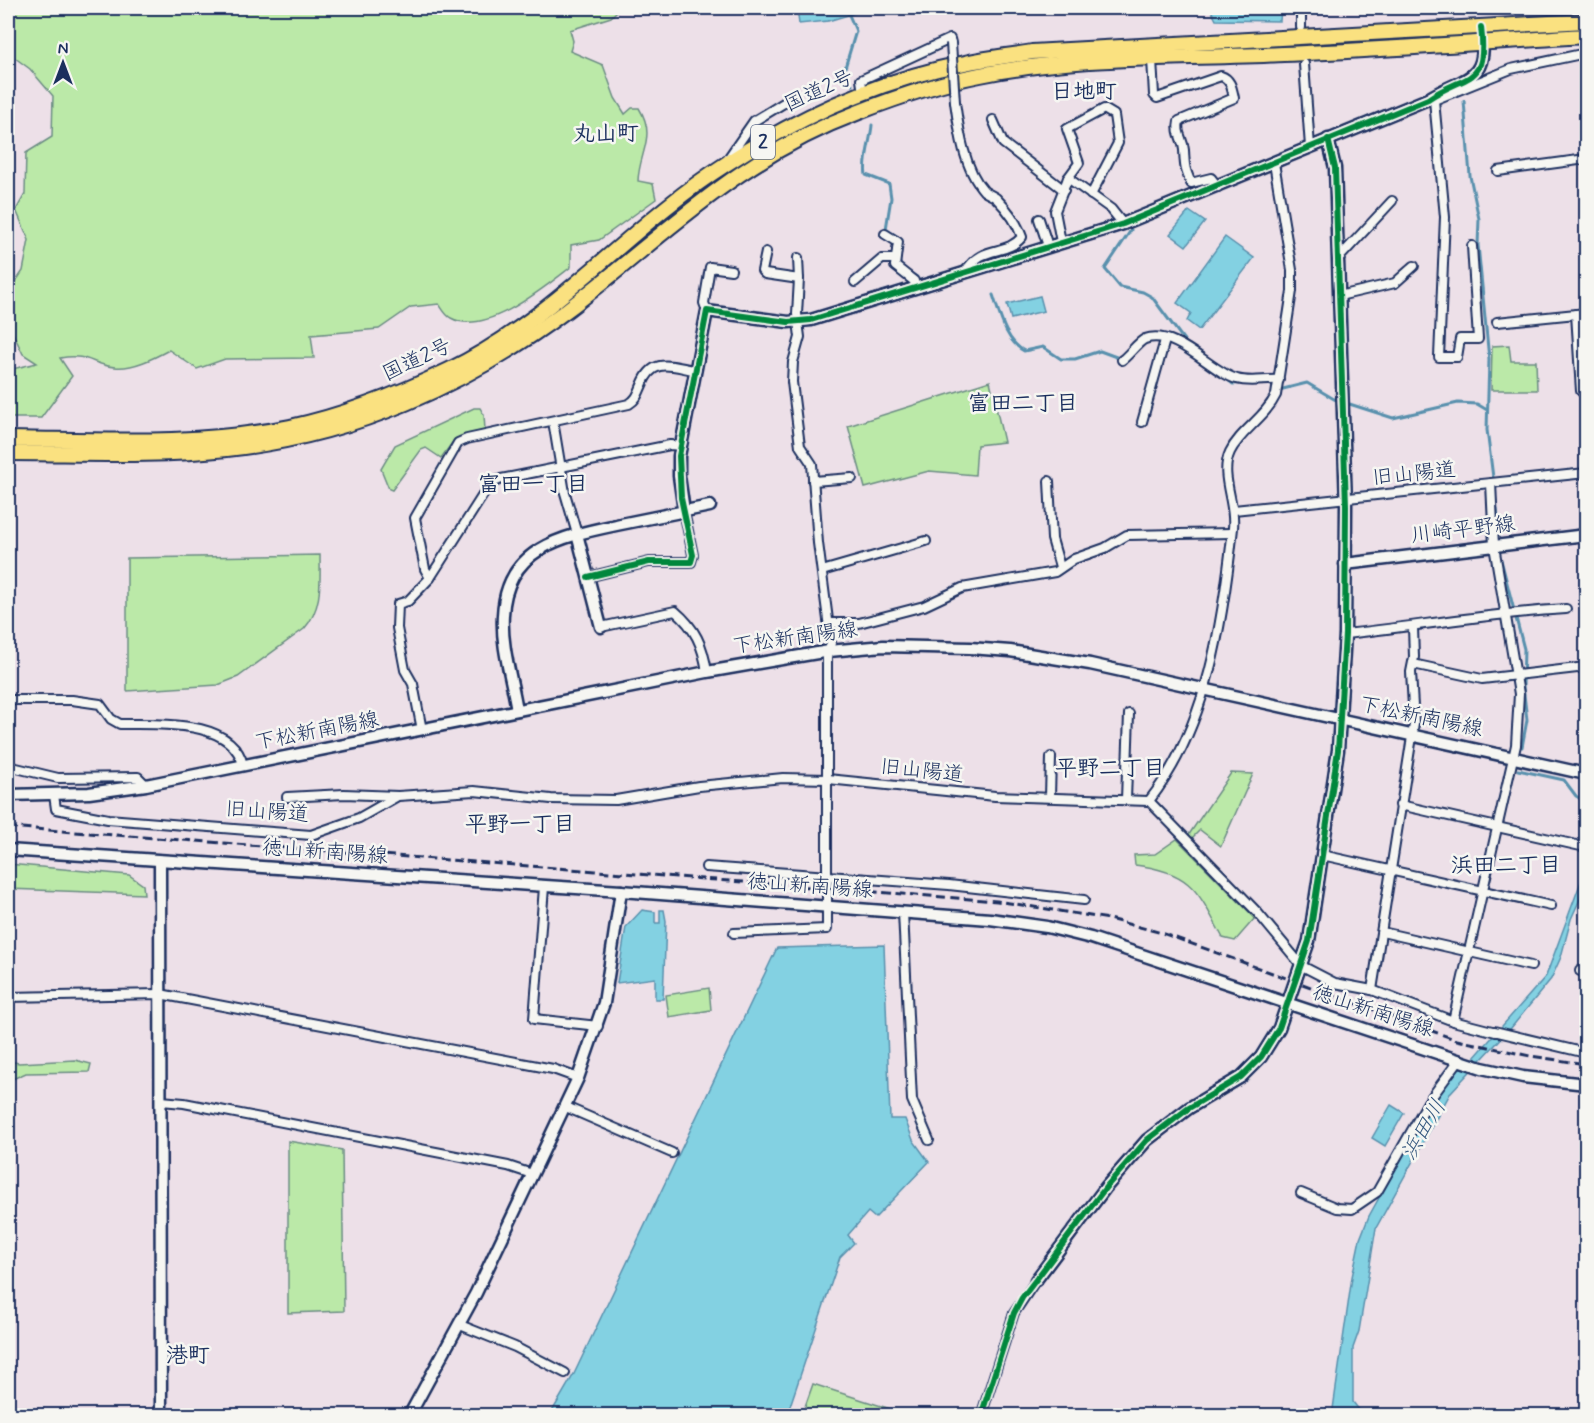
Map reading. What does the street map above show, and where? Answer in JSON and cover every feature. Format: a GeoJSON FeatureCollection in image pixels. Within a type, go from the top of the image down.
{"type":"FeatureCollection","features":[{"type":"Feature","properties":{"kind":"highway","name":"国道2号"},"geometry":{"type":"LineString","coordinates":[[8,439],[162,440],[227,436],[289,427],[339,414],[390,396],[452,368],[509,335],[561,299],[725,164],[811,115],[863,93],[965,63],[1032,52],[1587,21]]}},
{"type":"Feature","properties":{"kind":"highway","name":"国道2号"},"geometry":{"type":"LineString","coordinates":[[8,453],[162,454],[230,449],[303,436],[394,410],[459,379],[519,345],[569,308],[714,191],[772,151],[813,131],[923,89],[978,75],[1034,66],[1587,36]]}},
{"type":"Feature","properties":{"kind":"street"},"geometry":{"type":"LineString","coordinates":[[1300,8],[1301,27]]}},
{"type":"Feature","properties":{"kind":"street"},"geometry":{"type":"LineString","coordinates":[[1472,246],[1478,339],[1460,339],[1457,357],[1439,357],[1445,217],[1431,100],[1440,90],[1471,78],[1479,71],[1484,56],[1481,27]]}},
{"type":"Feature","properties":{"kind":"street"},"geometry":{"type":"LineString","coordinates":[[863,93],[861,80],[950,39],[955,102],[962,140],[979,182],[986,193],[994,196],[1018,224],[1022,237],[1017,243],[974,258],[965,272]]}},
{"type":"Feature","properties":{"kind":"street"},"geometry":{"type":"LineString","coordinates":[[707,310],[800,322],[1123,224],[1218,187],[1310,147],[1511,69],[1587,53]]}},
{"type":"Feature","properties":{"kind":"street"},"geometry":{"type":"LineString","coordinates":[[1152,59],[1154,95],[1157,98],[1221,76],[1231,84],[1234,98],[1179,121],[1177,131],[1184,149],[1182,163],[1191,183],[1211,177],[1218,187]]}},
{"type":"Feature","properties":{"kind":"street"},"geometry":{"type":"LineString","coordinates":[[1304,64],[1310,147]]}},
{"type":"Feature","properties":{"kind":"street"},"geometry":{"type":"LineString","coordinates":[[725,164],[735,145],[754,121],[792,98]]}},
{"type":"Feature","properties":{"kind":"street"},"geometry":{"type":"LineString","coordinates":[[1061,242],[1055,218],[1068,178],[1079,163],[1066,129],[1104,109],[1114,115],[1118,143],[1091,195]]}},
{"type":"Feature","properties":{"kind":"street"},"geometry":{"type":"LineString","coordinates":[[993,120],[1002,143],[1064,190]]}},
{"type":"Feature","properties":{"kind":"street"},"geometry":{"type":"LineString","coordinates":[[981,1416],[1014,1313],[1036,1280],[1106,1187],[1147,1140],[1189,1108],[1241,1077],[1261,1057],[1279,1028],[1309,941],[1340,721],[1345,634],[1345,499],[1335,168],[1328,140]]}},
{"type":"Feature","properties":{"kind":"street"},"geometry":{"type":"LineString","coordinates":[[1497,171],[1587,159]]}},
{"type":"Feature","properties":{"kind":"street"},"geometry":{"type":"LineString","coordinates":[[1274,163],[1292,270],[1292,291],[1279,380],[1271,406],[1230,452],[1226,474],[1234,510],[1233,533],[1215,640],[1197,714],[1177,760],[1149,801],[1257,912],[1302,966],[1335,983],[1372,990],[1453,1021],[1587,1053]]}},
{"type":"Feature","properties":{"kind":"street"},"geometry":{"type":"LineString","coordinates":[[1068,178],[1111,209],[1123,224]]}},
{"type":"Feature","properties":{"kind":"street"},"geometry":{"type":"LineString","coordinates":[[1338,260],[1392,201]]}},
{"type":"Feature","properties":{"kind":"street"},"geometry":{"type":"LineString","coordinates":[[1039,219],[1048,246]]}},
{"type":"Feature","properties":{"kind":"street"},"geometry":{"type":"LineString","coordinates":[[885,234],[898,242],[894,259],[895,266],[914,281],[915,287]]}},
{"type":"Feature","properties":{"kind":"street"},"geometry":{"type":"LineString","coordinates":[[766,252],[762,272],[799,279]]}},
{"type":"Feature","properties":{"kind":"street"},"geometry":{"type":"LineString","coordinates":[[734,933],[827,929],[829,623],[812,464],[801,446],[792,382],[793,362],[800,337],[800,322],[797,314],[798,258]]}},
{"type":"Feature","properties":{"kind":"street"},"geometry":{"type":"LineString","coordinates":[[855,282],[882,259],[894,259]]}},
{"type":"Feature","properties":{"kind":"street"},"geometry":{"type":"LineString","coordinates":[[1339,296],[1395,283],[1414,266]]}},
{"type":"Feature","properties":{"kind":"street"},"geometry":{"type":"LineString","coordinates":[[588,577],[649,562],[690,562],[693,555],[679,476],[681,446],[707,310],[704,303],[710,267],[731,270]]}},
{"type":"Feature","properties":{"kind":"street"},"geometry":{"type":"LineString","coordinates":[[1497,322],[1587,313]]}},
{"type":"Feature","properties":{"kind":"street"},"geometry":{"type":"LineString","coordinates":[[1576,314],[1581,391],[1587,394]]}},
{"type":"Feature","properties":{"kind":"street"},"geometry":{"type":"LineString","coordinates":[[1122,360],[1130,355],[1144,339],[1165,340],[1193,350],[1235,379],[1279,380]]}},
{"type":"Feature","properties":{"kind":"street"},"geometry":{"type":"LineString","coordinates":[[1142,422],[1165,340]]}},
{"type":"Feature","properties":{"kind":"street"},"geometry":{"type":"LineString","coordinates":[[430,578],[425,568],[415,518],[458,443],[467,439],[629,404],[637,399],[652,367],[672,366],[694,370]]}},
{"type":"Feature","properties":{"kind":"street"},"geometry":{"type":"LineString","coordinates":[[553,421],[565,494],[601,627],[675,610],[688,621],[699,637],[707,672]]}},
{"type":"Feature","properties":{"kind":"street"},"geometry":{"type":"LineString","coordinates":[[422,730],[413,684],[405,670],[395,615],[398,604],[408,600],[430,578],[490,484],[501,478],[561,466],[669,445],[681,446]]}},
{"type":"Feature","properties":{"kind":"street","name":"旧山陽道"},"geometry":{"type":"LineString","coordinates":[[1234,510],[1587,473]]}},
{"type":"Feature","properties":{"kind":"street"},"geometry":{"type":"LineString","coordinates":[[813,481],[852,478]]}},
{"type":"Feature","properties":{"kind":"street"},"geometry":{"type":"LineString","coordinates":[[1049,481],[1052,539],[1060,567]]}},
{"type":"Feature","properties":{"kind":"street"},"geometry":{"type":"LineString","coordinates":[[1453,1021],[1484,889],[1511,756],[1516,745],[1519,719],[1520,674],[1494,546],[1491,483]]}},
{"type":"Feature","properties":{"kind":"street"},"geometry":{"type":"LineString","coordinates":[[517,710],[504,642],[503,616],[512,577],[535,552],[577,534],[710,506]]}},
{"type":"Feature","properties":{"kind":"street"},"geometry":{"type":"LineString","coordinates":[[829,623],[859,623],[924,606],[962,588],[1046,575],[1105,548],[1127,535],[1233,533]]}},
{"type":"Feature","properties":{"kind":"street","name":"川崎平野線"},"geometry":{"type":"LineString","coordinates":[[1345,564],[1587,535]]}},
{"type":"Feature","properties":{"kind":"street"},"geometry":{"type":"LineString","coordinates":[[822,571],[926,541]]}},
{"type":"Feature","properties":{"kind":"street"},"geometry":{"type":"LineString","coordinates":[[1345,634],[1413,627],[1506,613],[1566,609]]}},
{"type":"Feature","properties":{"kind":"street"},"geometry":{"type":"LineString","coordinates":[[1372,990],[1414,724],[1411,672],[1413,627]]}},
{"type":"Feature","properties":{"kind":"street","name":"下松新南陽線"},"geometry":{"type":"LineString","coordinates":[[8,795],[54,795],[146,785],[707,672],[829,651],[914,646],[1010,651],[1090,664],[1587,774]]}},
{"type":"Feature","properties":{"kind":"street"},"geometry":{"type":"LineString","coordinates":[[1413,664],[1482,679],[1587,667]]}},
{"type":"Feature","properties":{"kind":"street"},"geometry":{"type":"LineString","coordinates":[[8,700],[72,700],[100,704],[111,719],[120,724],[188,726],[208,731],[233,746],[240,754],[243,765]]}},
{"type":"Feature","properties":{"kind":"street"},"geometry":{"type":"LineString","coordinates":[[1126,800],[1129,714]]}},
{"type":"Feature","properties":{"kind":"street"},"geometry":{"type":"LineString","coordinates":[[1050,797],[1051,758]]}},
{"type":"Feature","properties":{"kind":"street"},"geometry":{"type":"LineString","coordinates":[[8,766],[58,778],[138,777],[146,785]]}},
{"type":"Feature","properties":{"kind":"street","name":"旧山陽道"},"geometry":{"type":"LineString","coordinates":[[54,795],[56,809],[108,819],[311,835],[359,818],[398,796],[483,791],[551,799],[616,800],[738,782],[783,778],[828,779],[961,793],[1149,801]]}},
{"type":"Feature","properties":{"kind":"street"},"geometry":{"type":"LineString","coordinates":[[287,796],[344,794],[398,796]]}},
{"type":"Feature","properties":{"kind":"street"},"geometry":{"type":"LineString","coordinates":[[1400,805],[1585,847]]}},
{"type":"Feature","properties":{"kind":"street","name":"徳山新南陽線"},"geometry":{"type":"LineString","coordinates":[[8,850],[621,891],[990,919],[1058,930],[1156,958],[1476,1066],[1523,1077],[1587,1083]]}},
{"type":"Feature","properties":{"kind":"street"},"geometry":{"type":"LineString","coordinates":[[1322,855],[1484,889],[1551,906]]}},
{"type":"Feature","properties":{"kind":"street"},"geometry":{"type":"LineString","coordinates":[[160,861],[161,1416]]}},
{"type":"Feature","properties":{"kind":"street"},"geometry":{"type":"LineString","coordinates":[[706,867],[1084,900]]}},
{"type":"Feature","properties":{"kind":"street"},"geometry":{"type":"LineString","coordinates":[[544,887],[534,1019],[598,1026]]}},
{"type":"Feature","properties":{"kind":"street"},"geometry":{"type":"LineString","coordinates":[[409,1416],[460,1325],[578,1078],[598,1026],[612,956],[621,891]]}},
{"type":"Feature","properties":{"kind":"street"},"geometry":{"type":"LineString","coordinates":[[903,912],[912,1100],[929,1140]]}},
{"type":"Feature","properties":{"kind":"street"},"geometry":{"type":"LineString","coordinates":[[1382,932],[1531,966]]}},
{"type":"Feature","properties":{"kind":"street"},"geometry":{"type":"LineString","coordinates":[[8,997],[160,994],[553,1069],[578,1078]]}},
{"type":"Feature","properties":{"kind":"street"},"geometry":{"type":"LineString","coordinates":[[1301,1193],[1337,1209],[1352,1209],[1377,1192],[1428,1102],[1461,1061]]}},
{"type":"Feature","properties":{"kind":"street"},"geometry":{"type":"LineString","coordinates":[[161,1101],[184,1103],[473,1159],[532,1174]]}},
{"type":"Feature","properties":{"kind":"street"},"geometry":{"type":"LineString","coordinates":[[566,1107],[672,1153]]}},
{"type":"Feature","properties":{"kind":"street"},"geometry":{"type":"LineString","coordinates":[[460,1325],[515,1347],[565,1373]]}},
{"type":"Feature","properties":{"kind":"green space"},"geometry":{"type":"Polygon","coordinates":[[[8,8],[620,8],[611,17],[570,30],[573,41],[570,51],[603,65],[615,98],[625,114],[632,108],[639,108],[647,128],[647,136],[638,181],[653,184],[656,199],[599,240],[571,245],[571,267],[531,297],[497,315],[480,321],[465,322],[449,317],[439,304],[411,307],[379,329],[311,335],[314,358],[225,359],[197,369],[169,350],[143,362],[122,367],[107,366],[84,358],[60,358],[72,376],[41,418],[8,418],[8,370],[37,363],[23,354],[11,329],[12,287],[23,271],[29,240],[16,210],[25,194],[26,153],[52,137],[53,96],[30,69],[11,55],[8,56],[8,8]]]}},
{"type":"Feature","properties":{"kind":"green space"},"geometry":{"type":"Polygon","coordinates":[[[1509,345],[1511,361],[1536,361],[1537,390],[1491,390],[1492,346],[1509,345]]]}},
{"type":"Feature","properties":{"kind":"green space"},"geometry":{"type":"Polygon","coordinates":[[[990,381],[1004,442],[977,445],[975,475],[929,471],[865,488],[848,426],[990,381]]]}},
{"type":"Feature","properties":{"kind":"green space"},"geometry":{"type":"Polygon","coordinates":[[[474,408],[480,408],[484,415],[485,430],[455,439],[441,458],[426,448],[421,450],[392,490],[389,489],[381,469],[395,445],[474,408]]]}},
{"type":"Feature","properties":{"kind":"green space"},"geometry":{"type":"Polygon","coordinates":[[[320,555],[319,594],[315,612],[310,621],[304,629],[238,677],[218,685],[127,691],[127,558],[320,555]]]}},
{"type":"Feature","properties":{"kind":"green space"},"geometry":{"type":"Polygon","coordinates":[[[1231,773],[1253,774],[1221,846],[1200,830],[1191,839],[1188,836],[1231,773]]]}},
{"type":"Feature","properties":{"kind":"green space"},"geometry":{"type":"Polygon","coordinates":[[[1177,839],[1255,918],[1235,941],[1223,938],[1207,908],[1182,879],[1154,868],[1135,865],[1134,855],[1155,854],[1177,839]]]}},
{"type":"Feature","properties":{"kind":"green space"},"geometry":{"type":"Polygon","coordinates":[[[8,864],[129,875],[143,885],[144,894],[8,889],[8,864]]]}},
{"type":"Feature","properties":{"kind":"green space"},"geometry":{"type":"Polygon","coordinates":[[[709,988],[711,1010],[669,1017],[666,995],[709,988]]]}},
{"type":"Feature","properties":{"kind":"green space"},"geometry":{"type":"Polygon","coordinates":[[[75,1060],[91,1064],[89,1072],[26,1073],[8,1081],[8,1061],[19,1063],[75,1060]]]}},
{"type":"Feature","properties":{"kind":"green space"},"geometry":{"type":"Polygon","coordinates":[[[288,1141],[342,1150],[344,1311],[288,1313],[288,1141]]]}},
{"type":"Feature","properties":{"kind":"green space"},"geometry":{"type":"Polygon","coordinates":[[[813,1384],[909,1415],[802,1415],[813,1384]]]}},
{"type":"Feature","properties":{"kind":"water"},"geometry":{"type":"Polygon","coordinates":[[[797,8],[859,8],[862,11],[828,21],[799,24],[797,8]]]}},
{"type":"Feature","properties":{"kind":"water"},"geometry":{"type":"Polygon","coordinates":[[[1210,8],[1281,8],[1280,21],[1216,20],[1210,8]]]}},
{"type":"Feature","properties":{"kind":"water"},"geometry":{"type":"Polygon","coordinates":[[[1189,211],[1205,222],[1186,246],[1170,234],[1189,211]]]}},
{"type":"Feature","properties":{"kind":"water"},"geometry":{"type":"Polygon","coordinates":[[[1225,237],[1254,258],[1199,330],[1187,321],[1191,313],[1177,303],[1225,237]]]}},
{"type":"Feature","properties":{"kind":"water"},"geometry":{"type":"Polygon","coordinates":[[[1040,296],[1044,311],[1011,319],[1007,304],[1040,296]]]}},
{"type":"Feature","properties":{"kind":"water","name":"浜田川"},"geometry":{"type":"Polygon","coordinates":[[[1586,868],[1586,886],[1571,919],[1561,957],[1551,979],[1511,1028],[1451,1092],[1376,1228],[1359,1331],[1353,1348],[1353,1402],[1363,1415],[1332,1416],[1352,1277],[1360,1239],[1369,1216],[1431,1104],[1457,1070],[1474,1058],[1546,976],[1586,868]]]}},
{"type":"Feature","properties":{"kind":"water"},"geometry":{"type":"Polygon","coordinates":[[[642,910],[655,912],[655,923],[660,923],[660,910],[664,910],[666,921],[663,999],[655,999],[655,978],[617,983],[626,927],[642,910]]]}},
{"type":"Feature","properties":{"kind":"water"},"geometry":{"type":"Polygon","coordinates":[[[884,945],[890,1119],[905,1119],[913,1140],[929,1162],[875,1218],[868,1212],[848,1235],[854,1243],[840,1257],[787,1415],[550,1415],[574,1374],[777,948],[884,945]]]}},
{"type":"Feature","properties":{"kind":"water"},"geometry":{"type":"Polygon","coordinates":[[[1391,1105],[1404,1113],[1385,1146],[1372,1138],[1391,1105]]]}},
{"type":"Feature","properties":{"kind":"waterway"},"geometry":{"type":"LineString","coordinates":[[846,8],[856,31],[844,71],[852,85]]}},
{"type":"Feature","properties":{"kind":"waterway"},"geometry":{"type":"LineString","coordinates":[[1456,13],[1461,8]]}},
{"type":"Feature","properties":{"kind":"waterway"},"geometry":{"type":"LineString","coordinates":[[1464,101],[1470,176],[1479,219],[1478,245],[1489,359],[1487,430],[1500,533]]}},
{"type":"Feature","properties":{"kind":"waterway"},"geometry":{"type":"LineString","coordinates":[[872,125],[866,175],[889,184],[891,198],[886,229],[902,240],[900,253]]}},
{"type":"Feature","properties":{"kind":"waterway"},"geometry":{"type":"LineString","coordinates":[[1131,230],[1105,269],[1120,287],[1143,292],[1152,297],[1189,347]]}},
{"type":"Feature","properties":{"kind":"waterway"},"geometry":{"type":"LineString","coordinates":[[899,260],[901,267],[917,277]]}},
{"type":"Feature","properties":{"kind":"waterway"},"geometry":{"type":"LineString","coordinates":[[993,295],[1008,334],[1024,351],[1043,347],[1061,359],[1075,359],[1100,351],[1119,358]]}},
{"type":"Feature","properties":{"kind":"waterway"},"geometry":{"type":"LineString","coordinates":[[1224,377],[1233,384],[1248,383]]}},
{"type":"Feature","properties":{"kind":"waterway"},"geometry":{"type":"LineString","coordinates":[[1265,383],[1283,389],[1307,383],[1334,399],[1393,418],[1458,403],[1477,404],[1487,410]]}},
{"type":"Feature","properties":{"kind":"waterway"},"geometry":{"type":"LineString","coordinates":[[1501,560],[1524,649],[1523,686],[1527,720],[1522,747]]}},
{"type":"Feature","properties":{"kind":"waterway"},"geometry":{"type":"LineString","coordinates":[[1518,770],[1564,780],[1576,796],[1586,802]]}},
{"type":"Feature","properties":{"kind":"railway"},"geometry":{"type":"LineString","coordinates":[[8,827],[997,901],[1109,919],[1162,933],[1457,1040],[1530,1056],[1586,1064]]}},
{"type":"Feature","properties":{"kind":"cycle path"},"geometry":{"type":"LineString","coordinates":[[588,577],[649,562],[691,562],[693,555],[681,498],[679,456],[707,311],[788,322],[811,320],[1123,224],[1428,99],[1464,80],[1478,69],[1481,60],[1481,27]]}},
{"type":"Feature","properties":{"kind":"cycle path"},"geometry":{"type":"LineString","coordinates":[[981,1416],[1014,1313],[1022,1298],[1106,1187],[1147,1140],[1189,1108],[1241,1077],[1261,1057],[1279,1028],[1309,941],[1338,750],[1345,634],[1346,505],[1335,168],[1328,139]]}},
{"type":"Feature","properties":{"kind":"district","name":"日地町"},"geometry":{"type":"Point","coordinates":[1084,92]}},
{"type":"Feature","properties":{"kind":"district","name":"丸山町"},"geometry":{"type":"Point","coordinates":[606,134]}},
{"type":"Feature","properties":{"kind":"district","name":"富田二丁目"},"geometry":{"type":"Point","coordinates":[1023,404]}},
{"type":"Feature","properties":{"kind":"district","name":"富田一丁目"},"geometry":{"type":"Point","coordinates":[533,485]}},
{"type":"Feature","properties":{"kind":"district","name":"平野二丁目"},"geometry":{"type":"Point","coordinates":[1110,769]}},
{"type":"Feature","properties":{"kind":"district","name":"平野一丁目"},"geometry":{"type":"Point","coordinates":[520,825]}},
{"type":"Feature","properties":{"kind":"district","name":"浜田二丁目"},"geometry":{"type":"Point","coordinates":[1506,866]}},
{"type":"Feature","properties":{"kind":"district","name":"港町"},"geometry":{"type":"Point","coordinates":[188,1356]}}]}
